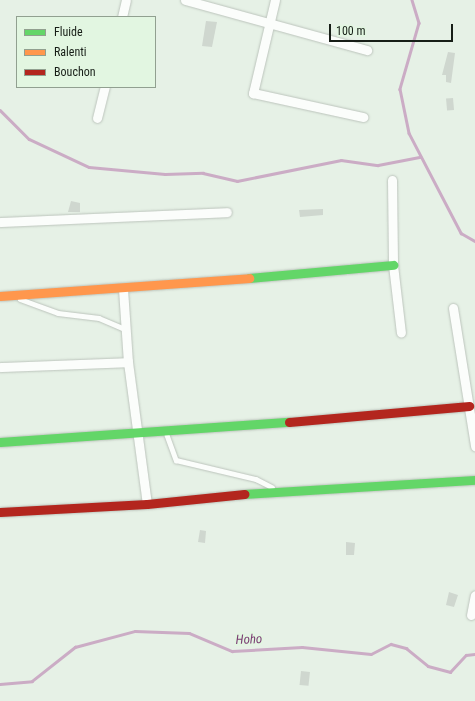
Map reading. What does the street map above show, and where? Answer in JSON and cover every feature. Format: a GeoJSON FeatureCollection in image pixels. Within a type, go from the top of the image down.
{"type":"FeatureCollection","features":[{"type":"Feature","properties":{"kind":"street"},"geometry":{"type":"LineString","coordinates":[[122,16],[126,0]]}},
{"type":"Feature","properties":{"kind":"street"},"geometry":{"type":"LineString","coordinates":[[185,0],[267,24],[367,50]]}},
{"type":"Feature","properties":{"kind":"street"},"geometry":{"type":"LineString","coordinates":[[274,0],[267,24],[252,93],[363,117]]}},
{"type":"Feature","properties":{"kind":"street"},"geometry":{"type":"LineString","coordinates":[[97,118],[105,88]]}},
{"type":"Feature","properties":{"kind":"street"},"geometry":{"type":"LineString","coordinates":[[392,180],[393,265],[402,333]]}},
{"type":"Feature","properties":{"kind":"street"},"geometry":{"type":"LineString","coordinates":[[0,222],[227,212]]}},
{"type":"Feature","properties":{"kind":"street"},"geometry":{"type":"LineString","coordinates":[[5,296],[123,289],[393,265]]}},
{"type":"Feature","properties":{"kind":"street"},"geometry":{"type":"LineString","coordinates":[[123,289],[128,362],[140,433],[147,504]]}},
{"type":"Feature","properties":{"kind":"street"},"geometry":{"type":"LineString","coordinates":[[453,308],[475,446]]}},
{"type":"Feature","properties":{"kind":"street"},"geometry":{"type":"LineString","coordinates":[[0,367],[128,362]]}},
{"type":"Feature","properties":{"kind":"street"},"geometry":{"type":"LineString","coordinates":[[0,442],[140,433],[167,434],[469,406]]}},
{"type":"Feature","properties":{"kind":"street"},"geometry":{"type":"LineString","coordinates":[[0,512],[147,504],[277,490],[475,480]]}},
{"type":"Feature","properties":{"kind":"street"},"geometry":{"type":"LineString","coordinates":[[470,615],[475,595]]}},
{"type":"Feature","properties":{"kind":"lane"},"geometry":{"type":"LineString","coordinates":[[5,296],[58,313],[99,318],[125,329]]}},
{"type":"Feature","properties":{"kind":"lane"},"geometry":{"type":"LineString","coordinates":[[167,434],[176,460],[256,479],[277,490]]}},
{"type":"Feature","properties":{"kind":"building"},"geometry":{"type":"Polygon","coordinates":[[[206,21],[217,22],[212,47],[202,46],[206,21]]]}},
{"type":"Feature","properties":{"kind":"building"},"geometry":{"type":"Polygon","coordinates":[[[448,52],[455,53],[451,83],[446,82],[446,75],[442,75],[448,52]]]}},
{"type":"Feature","properties":{"kind":"building"},"geometry":{"type":"Polygon","coordinates":[[[453,98],[454,110],[447,111],[446,99],[453,98]]]}},
{"type":"Feature","properties":{"kind":"building"},"geometry":{"type":"Polygon","coordinates":[[[71,201],[80,203],[80,212],[68,212],[71,201]]]}},
{"type":"Feature","properties":{"kind":"building"},"geometry":{"type":"Polygon","coordinates":[[[323,209],[323,215],[300,217],[299,210],[323,209]]]}},
{"type":"Feature","properties":{"kind":"building"},"geometry":{"type":"Polygon","coordinates":[[[200,530],[206,531],[205,543],[198,542],[200,530]]]}},
{"type":"Feature","properties":{"kind":"building"},"geometry":{"type":"Polygon","coordinates":[[[346,542],[355,543],[354,555],[346,555],[346,542]]]}},
{"type":"Feature","properties":{"kind":"building"},"geometry":{"type":"Polygon","coordinates":[[[449,592],[458,595],[454,607],[446,605],[449,592]]]}},
{"type":"Feature","properties":{"kind":"building"},"geometry":{"type":"Polygon","coordinates":[[[301,671],[310,672],[308,686],[300,685],[301,671]]]}},
{"type":"Feature","properties":{"kind":"waterway"},"geometry":{"type":"LineString","coordinates":[[412,0],[419,23],[400,89],[409,133],[461,233],[475,241]]}},
{"type":"Feature","properties":{"kind":"waterway"},"geometry":{"type":"LineString","coordinates":[[0,110],[29,139],[89,167],[165,174],[203,173],[237,181],[341,160],[378,165],[420,157]]}},
{"type":"Feature","properties":{"kind":"waterway","name":"Hoho"},"geometry":{"type":"LineString","coordinates":[[0,684],[32,681],[75,647],[135,631],[189,633],[232,651],[302,647],[371,654],[391,644],[406,648],[428,666],[450,672],[466,655],[475,654]]}},
{"type":"Feature","properties":{"kind":"traffic: fast"},"geometry":{"type":"LineString","coordinates":[[249,278],[393,265]]}},
{"type":"Feature","properties":{"kind":"traffic: fast"},"geometry":{"type":"LineString","coordinates":[[0,442],[289,422]]}},
{"type":"Feature","properties":{"kind":"traffic: fast"},"geometry":{"type":"LineString","coordinates":[[244,494],[475,480]]}},
{"type":"Feature","properties":{"kind":"traffic: slow"},"geometry":{"type":"LineString","coordinates":[[0,296],[249,278]]}},
{"type":"Feature","properties":{"kind":"traffic: jam"},"geometry":{"type":"LineString","coordinates":[[289,422],[469,406]]}},
{"type":"Feature","properties":{"kind":"traffic: jam"},"geometry":{"type":"LineString","coordinates":[[0,512],[147,504],[244,494]]}}]}
